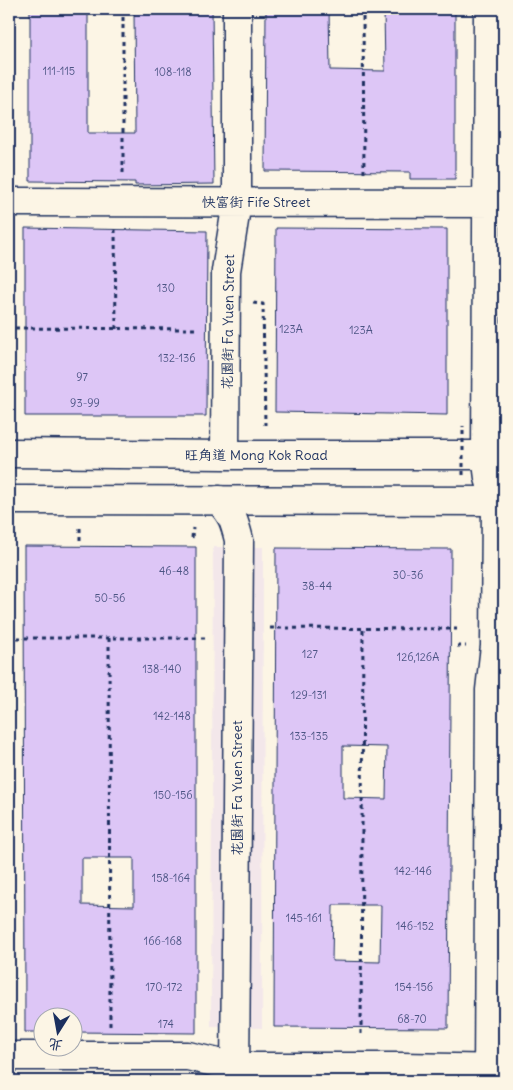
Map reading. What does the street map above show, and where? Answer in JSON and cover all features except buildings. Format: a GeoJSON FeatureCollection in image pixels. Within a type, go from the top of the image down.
{"type":"FeatureCollection","features":[{"type":"Feature","properties":{"kind":"street","name":"花園街 Fa Yuen Street"},"geometry":{"type":"LineString","coordinates":[[225,455],[226,271],[237,202],[237,9]]}},
{"type":"Feature","properties":{"kind":"street"},"geometry":{"type":"LineString","coordinates":[[9,1056],[188,1056],[235,1074],[403,1067],[493,1073],[490,690],[495,646],[500,501],[489,478],[495,455],[495,203],[488,9]]}},
{"type":"Feature","properties":{"kind":"street","name":"快富街 Fife Street"},"geometry":{"type":"LineString","coordinates":[[9,202],[495,203]]}},
{"type":"Feature","properties":{"kind":"street","name":"旺角道 Mong Kok Road"},"geometry":{"type":"LineString","coordinates":[[9,453],[495,455]]}},
{"type":"Feature","properties":{"kind":"street"},"geometry":{"type":"LineString","coordinates":[[9,500],[500,501]]}},
{"type":"Feature","properties":{"kind":"street","name":"花園街 Fa Yuen Street"},"geometry":{"type":"LineString","coordinates":[[219,500],[232,515],[239,540],[235,1074]]}},
{"type":"Feature","properties":{"kind":"path"},"geometry":{"type":"LineString","coordinates":[[123,9],[123,180]]}},
{"type":"Feature","properties":{"kind":"path"},"geometry":{"type":"LineString","coordinates":[[362,9],[364,178]]}},
{"type":"Feature","properties":{"kind":"path"},"geometry":{"type":"LineString","coordinates":[[115,220],[116,329]]}},
{"type":"Feature","properties":{"kind":"path"},"geometry":{"type":"LineString","coordinates":[[247,303],[263,304],[265,424]]}},
{"type":"Feature","properties":{"kind":"path"},"geometry":{"type":"LineString","coordinates":[[15,328],[203,329]]}},
{"type":"Feature","properties":{"kind":"path"},"geometry":{"type":"LineString","coordinates":[[463,426],[463,475]]}},
{"type":"Feature","properties":{"kind":"path"},"geometry":{"type":"LineString","coordinates":[[270,628],[457,629]]}},
{"type":"Feature","properties":{"kind":"path"},"geometry":{"type":"LineString","coordinates":[[361,1034],[363,628]]}},
{"type":"Feature","properties":{"kind":"path"},"geometry":{"type":"LineString","coordinates":[[17,638],[206,638]]}},
{"type":"Feature","properties":{"kind":"path"},"geometry":{"type":"LineString","coordinates":[[109,638],[110,1029]]}},
{"type":"Feature","properties":{"kind":"shaded area"},"geometry":{"type":"Polygon","coordinates":[[[213,547],[263,547],[262,1028],[211,1027],[213,547]]]}}]}
